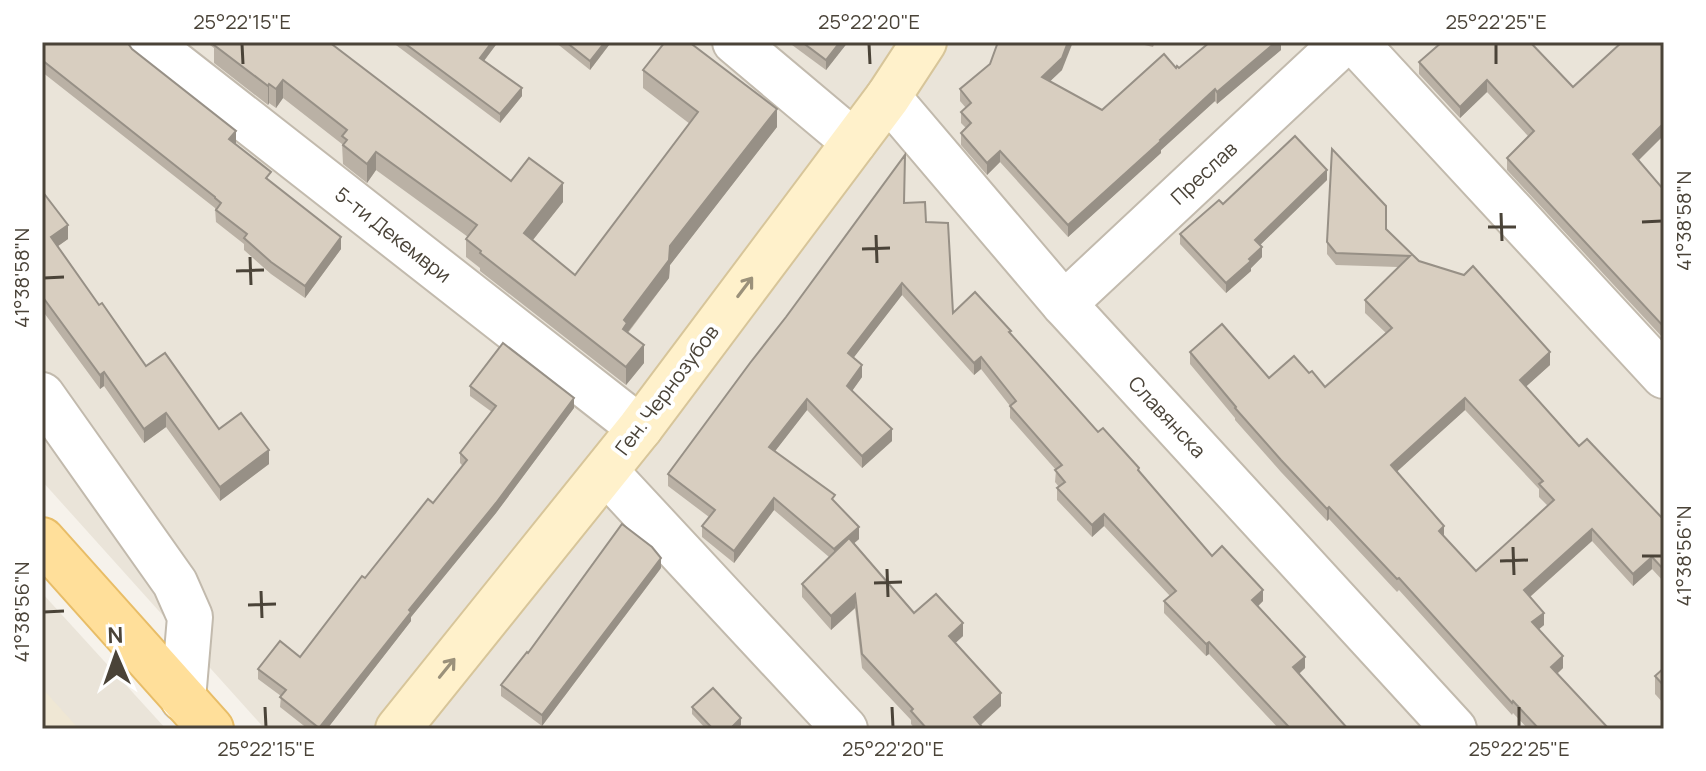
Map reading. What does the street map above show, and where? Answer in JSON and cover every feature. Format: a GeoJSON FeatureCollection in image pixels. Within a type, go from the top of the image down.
{"type":"FeatureCollection","features":[{"type":"Feature","properties":{"kind":"main road"},"geometry":{"type":"LineString","coordinates":[[42,540],[197,714]]}},
{"type":"Feature","properties":{"kind":"street","name":"5-ти Декември"},"geometry":{"type":"LineString","coordinates":[[147,42],[640,428]]}},
{"type":"Feature","properties":{"kind":"street"},"geometry":{"type":"LineString","coordinates":[[735,42],[854,142]]}},
{"type":"Feature","properties":{"kind":"street","name":"Ген. Чернозубов"},"geometry":{"type":"LineString","coordinates":[[398,729],[640,428],[888,97],[924,42]]}},
{"type":"Feature","properties":{"kind":"street","name":"Преслав"},"geometry":{"type":"LineString","coordinates":[[1064,304],[1344,42]]}},
{"type":"Feature","properties":{"kind":"street"},"geometry":{"type":"LineString","coordinates":[[1355,42],[1664,376]]}},
{"type":"Feature","properties":{"kind":"street","name":"Славянска"},"geometry":{"type":"LineString","coordinates":[[888,97],[1064,304],[1454,729]]}},
{"type":"Feature","properties":{"kind":"street"},"geometry":{"type":"LineString","coordinates":[[42,395],[175,583],[190,617],[197,714]]}},
{"type":"Feature","properties":{"kind":"street"},"geometry":{"type":"LineString","coordinates":[[606,472],[845,729]]}},
{"type":"Feature","properties":{"kind":"shaded area"},"geometry":{"type":"Polygon","coordinates":[[[42,42],[1664,42],[1664,729],[265,729],[42,481],[42,42]]]}},
{"type":"Feature","properties":{"kind":"shaded area"},"geometry":{"type":"Polygon","coordinates":[[[42,593],[166,729],[42,729],[42,593]]]}},
{"type":"Feature","properties":{"kind":"shaded area"},"geometry":{"type":"Polygon","coordinates":[[[42,688],[79,729],[42,729],[42,688]]]}},
{"type":"Feature","properties":{"kind":"building"},"geometry":{"type":"Polygon","coordinates":[[[46,42],[127,42],[236,131],[229,139],[271,172],[266,178],[341,237],[305,286],[244,238],[247,234],[216,210],[221,203],[215,197],[42,60],[42,47],[46,42]]]}},
{"type":"Feature","properties":{"kind":"building"},"geometry":{"type":"Polygon","coordinates":[[[216,42],[329,42],[511,181],[529,158],[563,183],[524,233],[575,275],[698,112],[643,70],[665,42],[689,42],[777,109],[670,246],[669,260],[624,320],[627,323],[623,329],[644,345],[626,367],[480,253],[466,239],[477,225],[376,152],[367,164],[343,145],[347,140],[342,136],[347,130],[283,80],[276,89],[268,86],[214,45],[216,42]]]}},
{"type":"Feature","properties":{"kind":"building"},"geometry":{"type":"Polygon","coordinates":[[[403,42],[492,42],[480,58],[522,88],[500,114],[403,42]]]}},
{"type":"Feature","properties":{"kind":"building"},"geometry":{"type":"Polygon","coordinates":[[[566,42],[605,42],[590,61],[566,42]]]}},
{"type":"Feature","properties":{"kind":"building"},"geometry":{"type":"Polygon","coordinates":[[[802,42],[840,42],[826,60],[802,42]]]}},
{"type":"Feature","properties":{"kind":"building"},"geometry":{"type":"Polygon","coordinates":[[[998,42],[1068,42],[1062,58],[1042,77],[1102,110],[1164,54],[1179,68],[1210,42],[1276,42],[1217,92],[1215,89],[1068,225],[1000,151],[987,163],[961,133],[971,123],[961,112],[971,103],[960,89],[990,64],[998,42]]]}},
{"type":"Feature","properties":{"kind":"building"},"geometry":{"type":"Polygon","coordinates":[[[1442,42],[1530,42],[1573,87],[1622,42],[1664,42],[1664,123],[1633,154],[1664,190],[1664,327],[1507,158],[1534,131],[1487,80],[1460,107],[1419,62],[1442,42]]]}},
{"type":"Feature","properties":{"kind":"building"},"geometry":{"type":"Polygon","coordinates":[[[1295,136],[1327,170],[1255,240],[1262,247],[1226,283],[1180,234],[1219,200],[1223,204],[1295,136]]]}},
{"type":"Feature","properties":{"kind":"building"},"geometry":{"type":"Polygon","coordinates":[[[1332,149],[1386,206],[1386,229],[1419,261],[1464,275],[1473,266],[1550,352],[1520,380],[1579,446],[1587,439],[1664,520],[1664,570],[1652,557],[1633,574],[1592,529],[1524,590],[1544,613],[1532,622],[1563,656],[1551,667],[1609,729],[1539,729],[1399,578],[1281,460],[1190,352],[1222,324],[1269,378],[1294,356],[1325,387],[1392,328],[1365,300],[1410,256],[1336,253],[1327,242],[1332,149]],[[1465,398],[1391,465],[1444,526],[1439,531],[1476,571],[1554,500],[1539,484],[1543,481],[1465,398]]]}},
{"type":"Feature","properties":{"kind":"building"},"geometry":{"type":"Polygon","coordinates":[[[905,155],[904,203],[925,202],[926,222],[948,223],[953,313],[975,292],[1098,432],[1103,428],[1139,468],[1212,556],[1222,546],[1263,590],[1252,600],[1305,657],[1293,667],[1348,729],[1285,729],[1288,726],[1209,642],[1206,644],[1164,601],[1176,591],[1104,514],[1092,525],[1057,488],[1065,482],[1055,470],[1062,465],[1010,406],[1016,401],[981,357],[974,363],[902,283],[848,353],[862,365],[847,386],[892,429],[862,456],[807,399],[769,447],[835,495],[832,499],[859,527],[834,549],[774,498],[734,551],[702,526],[715,510],[668,474],[905,155]]]}},
{"type":"Feature","properties":{"kind":"building"},"geometry":{"type":"Polygon","coordinates":[[[42,191],[68,225],[51,237],[146,366],[165,353],[219,429],[241,413],[269,450],[220,487],[166,413],[144,429],[104,372],[100,375],[42,296],[42,191]]]}},
{"type":"Feature","properties":{"kind":"building"},"geometry":{"type":"Polygon","coordinates":[[[503,343],[574,398],[496,503],[319,728],[280,697],[286,690],[258,669],[280,641],[300,657],[362,576],[365,578],[428,499],[433,503],[467,460],[460,453],[496,406],[470,386],[503,343]]]}},
{"type":"Feature","properties":{"kind":"building"},"geometry":{"type":"Polygon","coordinates":[[[622,524],[661,558],[542,715],[501,685],[622,524]]]}},
{"type":"Feature","properties":{"kind":"building"},"geometry":{"type":"Polygon","coordinates":[[[849,538],[914,613],[936,594],[963,623],[949,636],[1001,693],[974,717],[982,727],[980,729],[927,729],[911,711],[913,709],[862,654],[855,594],[831,616],[802,584],[849,538]]]}},
{"type":"Feature","properties":{"kind":"building"},"geometry":{"type":"Polygon","coordinates":[[[1664,668],[1664,686],[1655,676],[1664,668]]]}},
{"type":"Feature","properties":{"kind":"building"},"geometry":{"type":"Polygon","coordinates":[[[713,688],[741,718],[730,729],[713,729],[692,707],[713,688]]]}}]}
